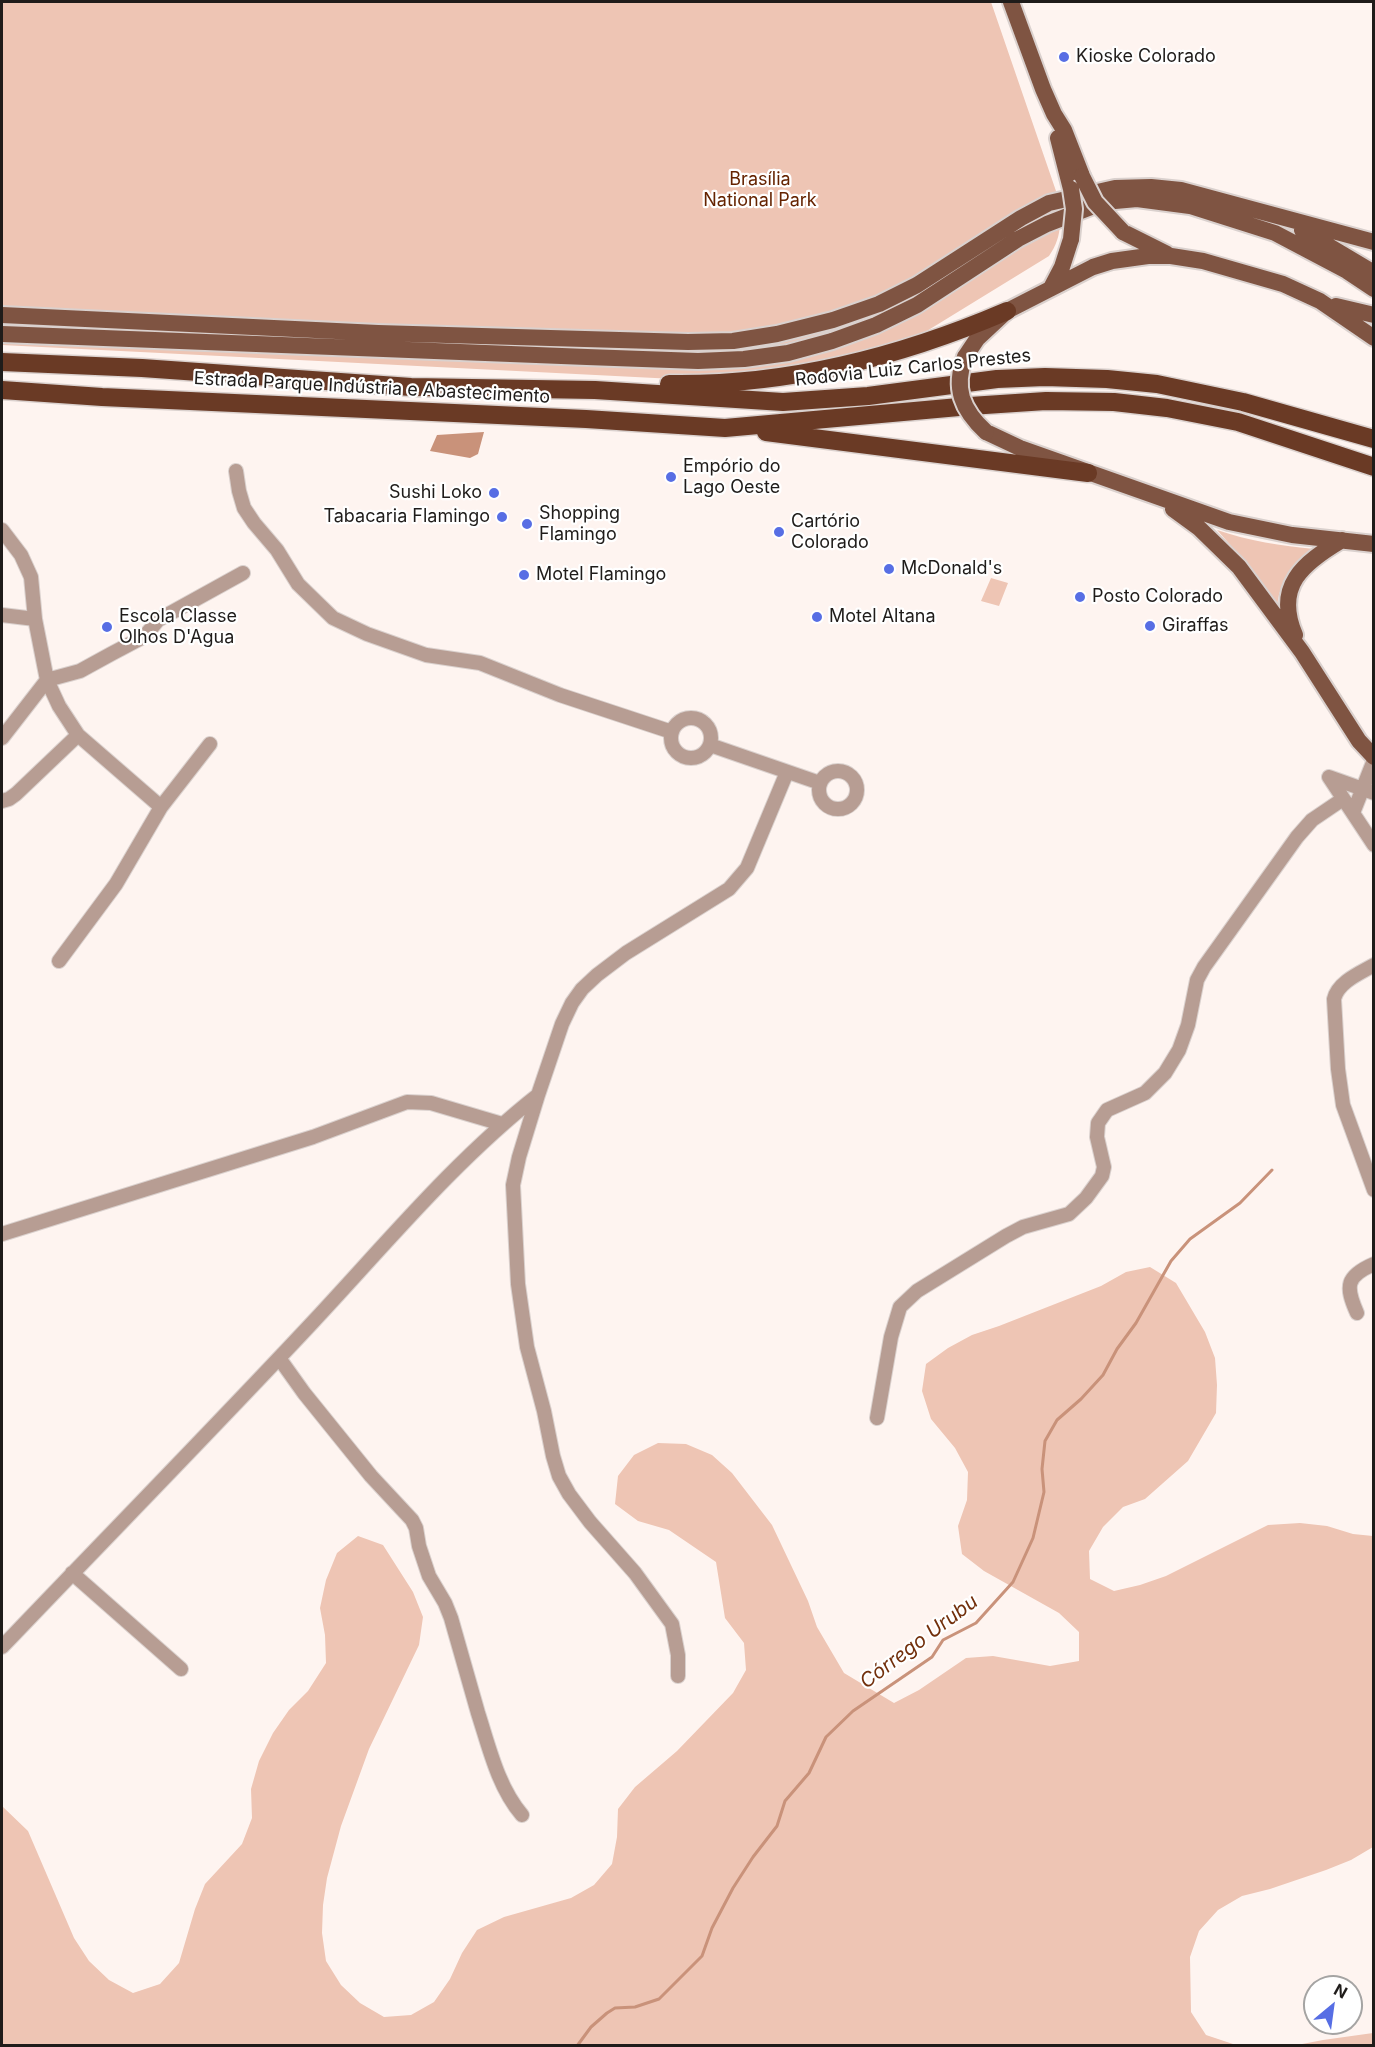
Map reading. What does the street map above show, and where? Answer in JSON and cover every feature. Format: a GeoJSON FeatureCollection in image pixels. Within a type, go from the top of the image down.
{"type":"FeatureCollection","features":[{"type":"Feature","properties":{"kind":"highway"},"geometry":{"type":"LineString","coordinates":[[595,390],[652,384],[747,382],[802,374],[919,345],[1007,311]]}},
{"type":"Feature","properties":{"kind":"highway","name":"Estrada Parque Indústria e Abastecimento"},"geometry":{"type":"LineString","coordinates":[[2,362],[142,368],[411,387],[595,390]]}},
{"type":"Feature","properties":{"kind":"highway","name":"Rodovia Luiz Carlos Prestes"},"geometry":{"type":"LineString","coordinates":[[595,390],[783,402],[868,396],[997,379],[1045,377],[1107,379],[1157,384],[1243,402],[1374,439]]}},
{"type":"Feature","properties":{"kind":"highway","name":"Estrada Parque Indústria e Abastecimento"},"geometry":{"type":"LineString","coordinates":[[2,390],[102,397],[741,428]]}},
{"type":"Feature","properties":{"kind":"highway"},"geometry":{"type":"LineString","coordinates":[[741,428],[970,406],[1046,401],[1113,402],[1167,408],[1238,422],[1374,467]]}},
{"type":"Feature","properties":{"kind":"highway"},"geometry":{"type":"LineString","coordinates":[[741,428],[824,441],[1088,473]]}},
{"type":"Feature","properties":{"kind":"main road"},"geometry":{"type":"LineString","coordinates":[[1011,2],[1043,89],[1064,130],[1075,175],[1071,239],[1062,267],[1051,288]]}},
{"type":"Feature","properties":{"kind":"main road"},"geometry":{"type":"LineString","coordinates":[[1075,175],[1123,232],[1171,256]]}},
{"type":"Feature","properties":{"kind":"main road"},"geometry":{"type":"LineString","coordinates":[[2,315],[378,333],[688,342],[733,341],[810,326],[879,304],[917,285],[1021,218],[1049,204],[1115,188],[1151,187],[1181,190],[1374,242]]}},
{"type":"Feature","properties":{"kind":"main road"},"geometry":{"type":"LineString","coordinates":[[2,334],[598,358],[698,361],[744,359],[788,353],[832,341],[876,325],[917,305],[1018,239],[1047,224],[1104,202],[1137,199],[1190,206],[1275,233],[1347,271],[1374,289]]}},
{"type":"Feature","properties":{"kind":"main road"},"geometry":{"type":"LineString","coordinates":[[1283,219],[1374,273]]}},
{"type":"Feature","properties":{"kind":"main road"},"geometry":{"type":"LineString","coordinates":[[1374,315],[1320,301],[1282,284],[1227,267],[1171,256],[1132,257],[1093,267],[1007,311],[977,339],[960,376],[961,396],[968,413],[988,429],[1020,448],[1229,522],[1292,535],[1374,544]]}},
{"type":"Feature","properties":{"kind":"main road"},"geometry":{"type":"LineString","coordinates":[[968,356],[984,338],[1014,317],[1081,280],[1109,268],[1141,262],[1227,267]]}},
{"type":"Feature","properties":{"kind":"main road"},"geometry":{"type":"LineString","coordinates":[[1320,301],[1374,338]]}},
{"type":"Feature","properties":{"kind":"main road"},"geometry":{"type":"LineString","coordinates":[[1158,497],[1199,528],[1239,567],[1302,652],[1373,764]]}},
{"type":"Feature","properties":{"kind":"main road"},"geometry":{"type":"LineString","coordinates":[[1302,652],[1289,621],[1287,607],[1292,585],[1306,565],[1317,555],[1342,540]]}},
{"type":"Feature","properties":{"kind":"street"},"geometry":{"type":"LineString","coordinates":[[236,471],[242,500],[254,523],[277,550],[298,584],[333,618],[367,634],[417,652],[480,663],[560,695],[672,732]]}},
{"type":"Feature","properties":{"kind":"street"},"geometry":{"type":"LineString","coordinates":[[2,530],[21,555],[31,577],[35,619],[47,681],[59,706],[78,735],[160,807]]}},
{"type":"Feature","properties":{"kind":"street"},"geometry":{"type":"LineString","coordinates":[[2,738],[47,681],[80,671],[145,636],[158,620],[243,573]]}},
{"type":"Feature","properties":{"kind":"street"},"geometry":{"type":"LineString","coordinates":[[2,615],[35,619]]}},
{"type":"Feature","properties":{"kind":"street"},"geometry":{"type":"LineString","coordinates":[[697,719],[710,729],[712,737],[710,746],[700,757],[684,758],[673,747],[672,732],[682,720],[697,719]]}},
{"type":"Feature","properties":{"kind":"street"},"geometry":{"type":"LineString","coordinates":[[2,801],[16,794],[78,735]]}},
{"type":"Feature","properties":{"kind":"street"},"geometry":{"type":"LineString","coordinates":[[59,961],[116,884],[160,807],[210,744]]}},
{"type":"Feature","properties":{"kind":"street"},"geometry":{"type":"LineString","coordinates":[[710,746],[820,783]]}},
{"type":"Feature","properties":{"kind":"street"},"geometry":{"type":"LineString","coordinates":[[1353,813],[1368,790],[1373,764]]}},
{"type":"Feature","properties":{"kind":"street"},"geometry":{"type":"LineString","coordinates":[[678,1676],[678,1654],[672,1624],[635,1573],[590,1522],[559,1476],[524,1328],[518,1284],[515,1174],[538,1095],[562,1024],[572,1003],[582,989],[597,975],[626,953],[729,889],[738,880],[747,868],[787,772]]}},
{"type":"Feature","properties":{"kind":"street"},"geometry":{"type":"LineString","coordinates":[[1368,790],[1329,777],[1374,845]]}},
{"type":"Feature","properties":{"kind":"street"},"geometry":{"type":"LineString","coordinates":[[877,1418],[891,1337],[900,1307],[917,1291],[1006,1236],[1023,1227],[1069,1214],[1086,1198],[1102,1176],[1104,1167],[1096,1130],[1102,1114],[1144,1093],[1165,1073],[1179,1050],[1188,1025],[1197,980],[1204,967],[1312,820],[1343,799]]}},
{"type":"Feature","properties":{"kind":"street"},"geometry":{"type":"LineString","coordinates":[[1374,965],[1337,989],[1334,1007],[1343,1106],[1374,1190]]}},
{"type":"Feature","properties":{"kind":"street"},"geometry":{"type":"LineString","coordinates":[[2,1647],[279,1358],[421,1204],[502,1124],[538,1095]]}},
{"type":"Feature","properties":{"kind":"street"},"geometry":{"type":"LineString","coordinates":[[2,1234],[313,1137],[407,1102],[431,1103],[502,1124]]}},
{"type":"Feature","properties":{"kind":"street"},"geometry":{"type":"LineString","coordinates":[[1357,1313],[1350,1294],[1351,1280],[1357,1272],[1374,1264]]}},
{"type":"Feature","properties":{"kind":"street"},"geometry":{"type":"LineString","coordinates":[[279,1358],[304,1393],[371,1476],[406,1513],[416,1528],[419,1546],[429,1576],[451,1618],[494,1760],[507,1793],[522,1815]]}},
{"type":"Feature","properties":{"kind":"street"},"geometry":{"type":"LineString","coordinates":[[72,1573],[181,1669]]}},
{"type":"Feature","properties":{"kind":"green space","name":"Brasília National Park"},"geometry":{"type":"Polygon","coordinates":[[[2,2],[991,2],[1056,191],[1060,217],[1059,233],[1049,256],[891,353],[829,378],[734,382],[2,345],[2,2]]]}},
{"type":"Feature","properties":{"kind":"green space"},"geometry":{"type":"Polygon","coordinates":[[[1217,530],[1265,542],[1315,549],[1288,576],[1279,593],[1278,612],[1248,565],[1217,530]]]}},
{"type":"Feature","properties":{"kind":"green space"},"geometry":{"type":"Polygon","coordinates":[[[991,578],[1008,583],[999,606],[981,601],[991,578]]]}},
{"type":"Feature","properties":{"kind":"green space"},"geometry":{"type":"Polygon","coordinates":[[[1150,1267],[1176,1283],[1205,1332],[1215,1358],[1216,1413],[1188,1461],[1145,1499],[1123,1507],[1103,1527],[1089,1551],[1090,1579],[1114,1591],[1140,1585],[1166,1576],[1268,1525],[1300,1523],[1373,1536],[1373,1847],[1351,1860],[1326,1870],[1242,1896],[1218,1910],[1199,1931],[1190,1957],[1191,2012],[1206,2035],[1236,2045],[2,2045],[2,1806],[28,1831],[74,1938],[89,1961],[109,1980],[133,1993],[160,1984],[179,1963],[205,1884],[242,1844],[252,1818],[251,1789],[259,1761],[273,1733],[289,1710],[308,1691],[326,1663],[325,1635],[320,1608],[326,1580],[337,1553],[358,1536],[383,1545],[413,1592],[423,1617],[419,1645],[369,1749],[341,1826],[327,1878],[323,1905],[322,1933],[326,1961],[341,1985],[360,2003],[384,2017],[411,2015],[434,2002],[450,1979],[462,1953],[477,1930],[504,1917],[571,1898],[594,1885],[612,1864],[617,1837],[618,1809],[635,1787],[677,1751],[733,1693],[746,1670],[744,1643],[725,1618],[716,1562],[669,1530],[638,1521],[615,1504],[618,1476],[634,1455],[658,1443],[686,1444],[712,1455],[732,1473],[772,1525],[808,1601],[817,1627],[844,1673],[894,1703],[919,1690],[966,1658],[993,1656],[1050,1666],[1079,1661],[1079,1632],[1059,1613],[984,1571],[962,1554],[958,1526],[967,1500],[968,1472],[955,1448],[931,1419],[922,1391],[926,1364],[948,1348],[972,1335],[1101,1286],[1126,1272],[1150,1267]]]}},
{"type":"Feature","properties":{"kind":"green space"},"geometry":{"type":"Polygon","coordinates":[[[1373,2033],[1373,2045],[1297,2045],[1373,2033]]]}},
{"type":"Feature","properties":{"kind":"shaded area"},"geometry":{"type":"Polygon","coordinates":[[[484,432],[478,454],[470,458],[430,451],[437,435],[484,432]]]}},
{"type":"Feature","properties":{"kind":"waterway","name":"Córrego Urubu"},"geometry":{"type":"LineString","coordinates":[[577,2046],[591,2027],[615,2008],[635,2007],[659,1999],[702,1956],[712,1928],[733,1888],[777,1826],[785,1801],[809,1773],[826,1737],[853,1711],[932,1657],[943,1640],[976,1623],[1013,1582],[1033,1538],[1044,1492],[1042,1469],[1045,1441],[1057,1420],[1103,1375],[1171,1261],[1190,1239],[1240,1203],[1272,1170]]}},
{"type":"Feature","properties":{"kind":"place","name":"Kioske Colorado"},"geometry":{"type":"Point","coordinates":[1064,57]}},
{"type":"Feature","properties":{"kind":"place","name":"Empório do Lago Oeste"},"geometry":{"type":"Point","coordinates":[671,477]}},
{"type":"Feature","properties":{"kind":"place","name":"Sushi Loko"},"geometry":{"type":"Point","coordinates":[494,493]}},
{"type":"Feature","properties":{"kind":"place","name":"Tabacaria Flamingo"},"geometry":{"type":"Point","coordinates":[502,517]}},
{"type":"Feature","properties":{"kind":"place","name":"Shopping Flamingo"},"geometry":{"type":"Point","coordinates":[527,524]}},
{"type":"Feature","properties":{"kind":"place","name":"Cartório Colorado"},"geometry":{"type":"Point","coordinates":[779,532]}},
{"type":"Feature","properties":{"kind":"place","name":"McDonald's"},"geometry":{"type":"Point","coordinates":[889,569]}},
{"type":"Feature","properties":{"kind":"place","name":"Motel Flamingo"},"geometry":{"type":"Point","coordinates":[524,575]}},
{"type":"Feature","properties":{"kind":"place","name":"Posto Colorado"},"geometry":{"type":"Point","coordinates":[1080,597]}},
{"type":"Feature","properties":{"kind":"place","name":"Motel Altana"},"geometry":{"type":"Point","coordinates":[817,617]}},
{"type":"Feature","properties":{"kind":"place","name":"Giraffas"},"geometry":{"type":"Point","coordinates":[1150,626]}},
{"type":"Feature","properties":{"kind":"place","name":"Escola Classe Olhos D'Agua"},"geometry":{"type":"Point","coordinates":[107,627]}}]}
